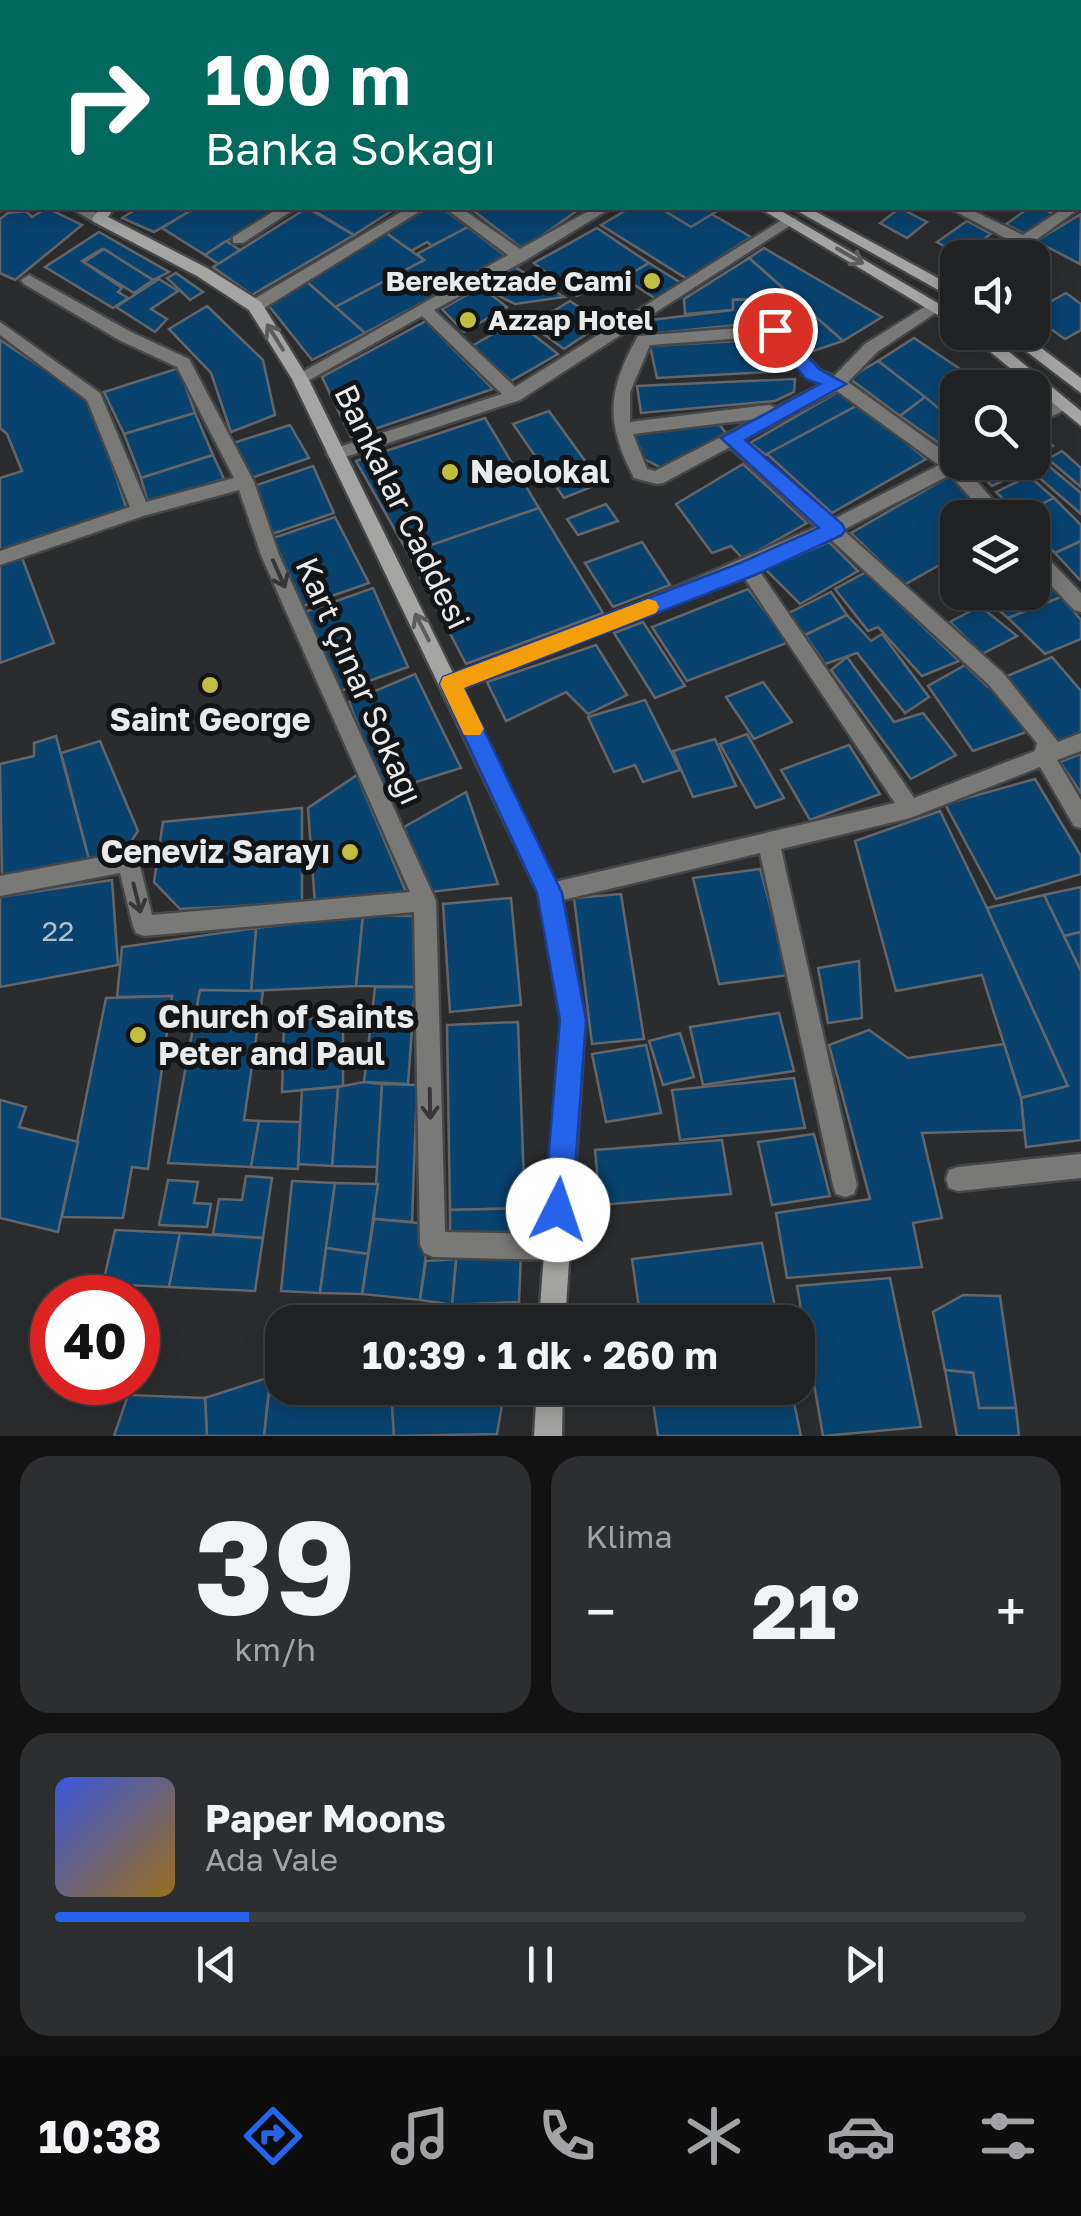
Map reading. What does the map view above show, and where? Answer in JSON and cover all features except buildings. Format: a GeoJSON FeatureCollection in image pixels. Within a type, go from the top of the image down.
{"type":"FeatureCollection","features":[{"type":"Feature","properties":{"kind":"street"},"geometry":{"type":"LineString","coordinates":[[238,240],[286,210]]}},
{"type":"Feature","properties":{"kind":"street"},"geometry":{"type":"LineString","coordinates":[[255,306],[415,210]]}},
{"type":"Feature","properties":{"kind":"street"},"geometry":{"type":"LineString","coordinates":[[455,210],[521,257]]}},
{"type":"Feature","properties":{"kind":"street"},"geometry":{"type":"LineString","coordinates":[[300,378],[601,210]]}},
{"type":"Feature","properties":{"kind":"street"},"geometry":{"type":"LineString","coordinates":[[960,210],[1020,240]]}},
{"type":"Feature","properties":{"kind":"street"},"geometry":{"type":"LineString","coordinates":[[1024,240],[1070,210]]}},
{"type":"Feature","properties":{"kind":"street","name":"Bankalar Caddesi"},"geometry":{"type":"LineString","coordinates":[[103,213],[255,306],[300,378],[550,893],[573,1020],[553,1305]]}},
{"type":"Feature","properties":{"kind":"street"},"geometry":{"type":"LineString","coordinates":[[806,213],[940,284]]}},
{"type":"Feature","properties":{"kind":"street"},"geometry":{"type":"LineString","coordinates":[[806,213],[940,310]]}},
{"type":"Feature","properties":{"kind":"street"},"geometry":{"type":"LineString","coordinates":[[336,454],[514,396],[806,213]]}},
{"type":"Feature","properties":{"kind":"street","name":"Kart Çınar Sokağı"},"geometry":{"type":"LineString","coordinates":[[29,280],[125,336],[183,363],[245,482],[270,555],[424,901]]}},
{"type":"Feature","properties":{"kind":"street"},"geometry":{"type":"LineString","coordinates":[[934,306],[871,348],[836,383],[657,478],[640,473],[621,428],[619,388],[644,340],[775,330],[813,374],[836,383],[940,453]]}},
{"type":"Feature","properties":{"kind":"street"},"geometry":{"type":"LineString","coordinates":[[425,310],[514,396]]}},
{"type":"Feature","properties":{"kind":"street"},"geometry":{"type":"LineString","coordinates":[[0,327],[94,397],[140,510]]}},
{"type":"Feature","properties":{"kind":"street"},"geometry":{"type":"LineString","coordinates":[[996,350],[1081,420]]}},
{"type":"Feature","properties":{"kind":"street"},"geometry":{"type":"LineString","coordinates":[[1033,350],[1081,387]]}},
{"type":"Feature","properties":{"kind":"street"},"geometry":{"type":"LineString","coordinates":[[1050,411],[1062,404]]}},
{"type":"Feature","properties":{"kind":"street"},"geometry":{"type":"LineString","coordinates":[[621,428],[786,408]]}},
{"type":"Feature","properties":{"kind":"street"},"geometry":{"type":"LineString","coordinates":[[730,438],[996,679],[1048,741],[1044,756],[1081,818]]}},
{"type":"Feature","properties":{"kind":"street"},"geometry":{"type":"LineString","coordinates":[[451,684],[748,569],[835,530],[940,473]]}},
{"type":"Feature","properties":{"kind":"street"},"geometry":{"type":"LineString","coordinates":[[969,480],[985,500]]}},
{"type":"Feature","properties":{"kind":"street"},"geometry":{"type":"LineString","coordinates":[[0,558],[140,510],[245,482]]}},
{"type":"Feature","properties":{"kind":"street"},"geometry":{"type":"LineString","coordinates":[[748,569],[910,809]]}},
{"type":"Feature","properties":{"kind":"street"},"geometry":{"type":"LineString","coordinates":[[1050,572],[1081,605]]}},
{"type":"Feature","properties":{"kind":"street"},"geometry":{"type":"LineString","coordinates":[[550,893],[910,809],[1081,742]]}},
{"type":"Feature","properties":{"kind":"street"},"geometry":{"type":"LineString","coordinates":[[770,844],[845,1185]]}},
{"type":"Feature","properties":{"kind":"street"},"geometry":{"type":"LineString","coordinates":[[0,886],[128,862],[144,926],[424,901],[433,1244],[555,1247]]}},
{"type":"Feature","properties":{"kind":"street"},"geometry":{"type":"LineString","coordinates":[[958,1179],[1081,1166]]}},
{"type":"Feature","properties":{"kind":"street"},"geometry":{"type":"LineString","coordinates":[[548,1436],[549,1405]]}},
{"type":"Feature","properties":{"kind":"slow traffic"},"geometry":{"type":"LineString","coordinates":[[472,729],[451,684],[648,607]]}},
{"type":"Feature","properties":{"kind":"place","name":"Bereketzade Cami"},"geometry":{"type":"Point","coordinates":[652,281]}},
{"type":"Feature","properties":{"kind":"place","name":"Azzap Hotel"},"geometry":{"type":"Point","coordinates":[468,320]}},
{"type":"Feature","properties":{"kind":"place","name":"Neolokal"},"geometry":{"type":"Point","coordinates":[450,472]}},
{"type":"Feature","properties":{"kind":"place","name":"Saint George"},"geometry":{"type":"Point","coordinates":[210,685]}},
{"type":"Feature","properties":{"kind":"place","name":"Ceneviz Sarayı"},"geometry":{"type":"Point","coordinates":[350,852]}},
{"type":"Feature","properties":{"kind":"place","name":"Church of Saints Peter and Paul"},"geometry":{"type":"Point","coordinates":[138,1035]}},
{"type":"Feature","properties":{"kind":"route"},"geometry":{"type":"LineString","coordinates":[[558,1210],[573,1020],[550,893],[451,684],[748,569],[835,530],[730,438],[836,384],[813,374],[775,330]]}}]}
